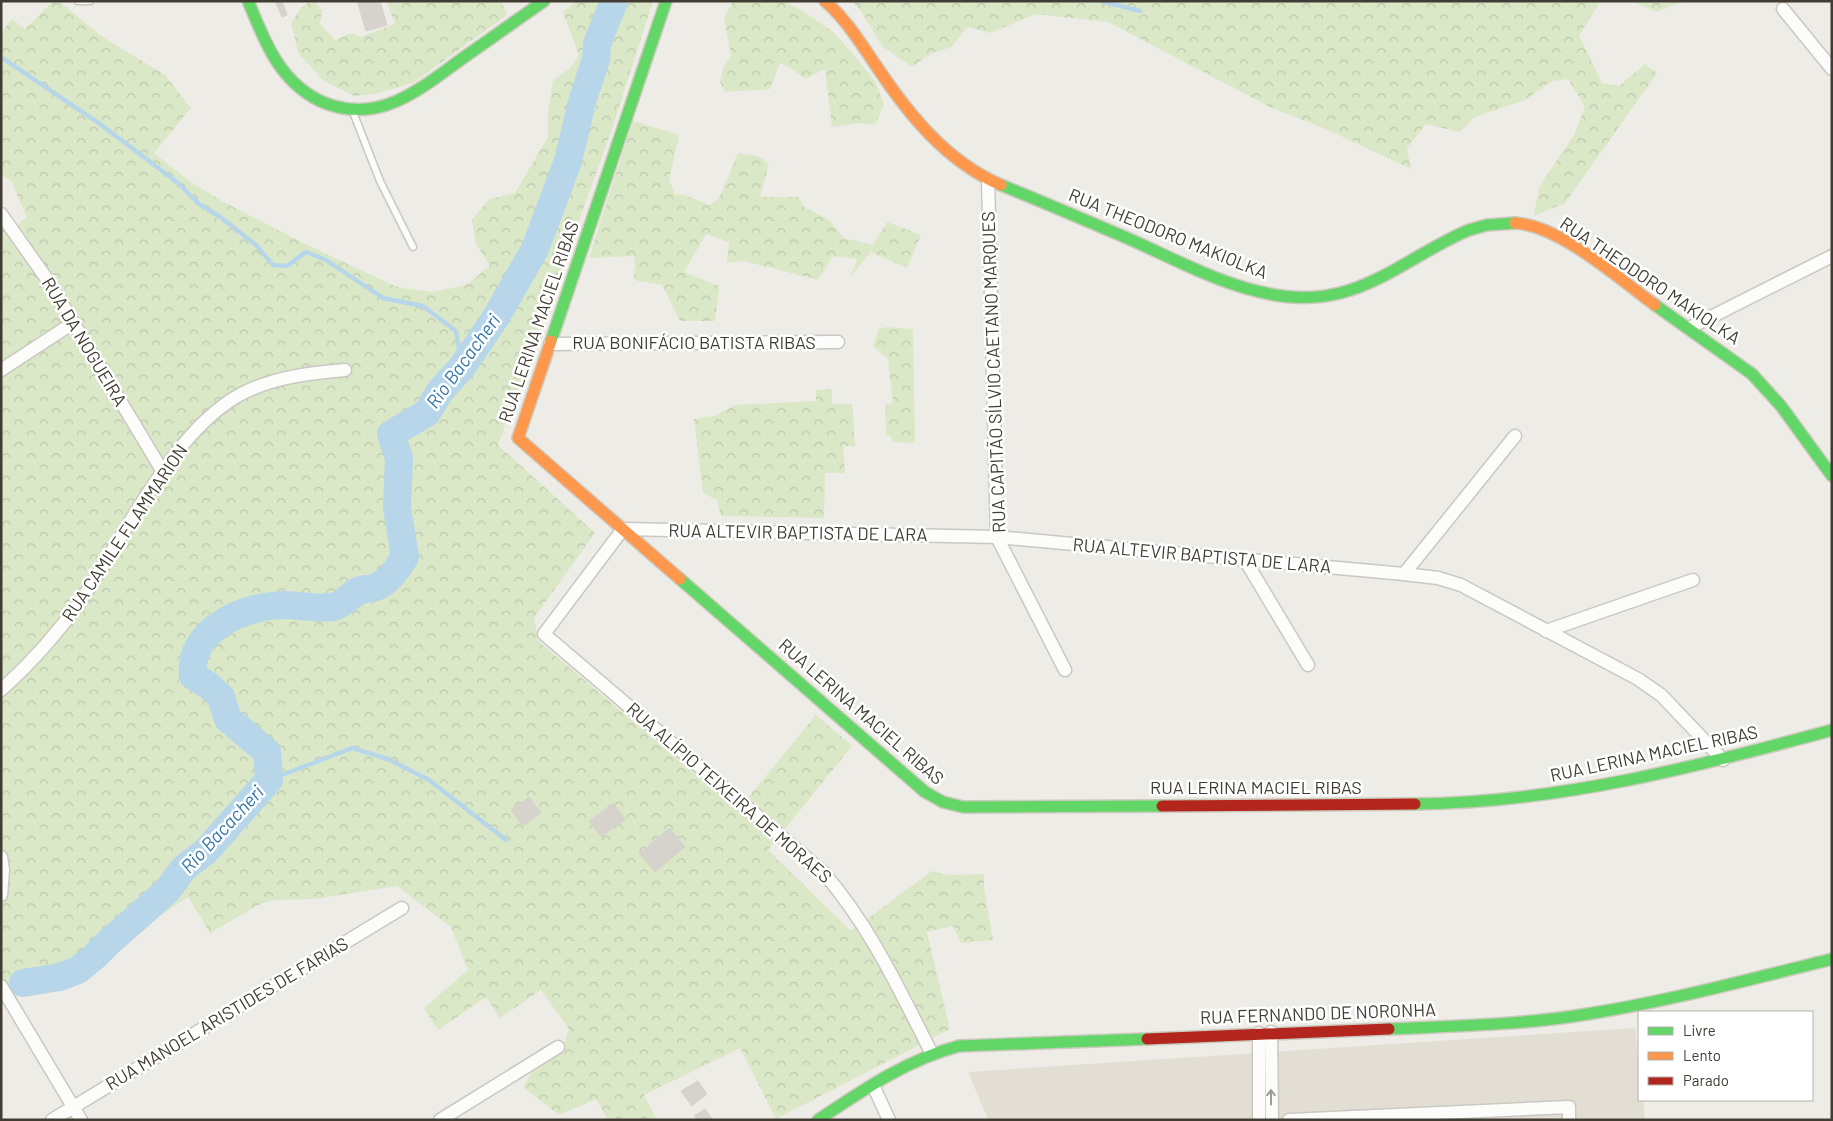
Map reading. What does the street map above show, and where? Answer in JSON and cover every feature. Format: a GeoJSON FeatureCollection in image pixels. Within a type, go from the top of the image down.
{"type":"FeatureCollection","features":[{"type":"Feature","properties":{"kind":"main road"},"geometry":{"type":"LineString","coordinates":[[248,1],[269,50],[290,79],[304,92],[320,102],[352,111],[377,109],[416,92],[544,1]]}},
{"type":"Feature","properties":{"kind":"main road","name":"RUA LERINA MACIEL RIBAS"},"geometry":{"type":"LineString","coordinates":[[666,1],[518,438],[925,792],[950,805],[1452,804],[1582,790],[1723,760],[1832,730]]}},
{"type":"Feature","properties":{"kind":"main road","name":"RUA THEODORO MAKIOLKA"},"geometry":{"type":"LineString","coordinates":[[825,1],[854,32],[890,86],[930,138],[948,154],[988,179],[1217,276],[1270,294],[1292,298],[1336,295],[1356,288],[1473,229],[1491,224],[1525,224],[1545,230],[1564,240],[1732,358],[1765,387],[1832,476]]}},
{"type":"Feature","properties":{"kind":"main road","name":"RUA FERNANDO DE NORONHA"},"geometry":{"type":"LineString","coordinates":[[818,1120],[931,1052],[975,1045],[1488,1025],[1560,1020],[1633,1007],[1832,959]]}},
{"type":"Feature","properties":{"kind":"street"},"geometry":{"type":"LineString","coordinates":[[1783,9],[1832,69]]}},
{"type":"Feature","properties":{"kind":"street","name":"RUA CAPITÃO SÍLVIO CAETANO MARQUES"},"geometry":{"type":"LineString","coordinates":[[988,179],[997,537],[1065,670]]}},
{"type":"Feature","properties":{"kind":"street","name":"RUA DA NOGUEIRA"},"geometry":{"type":"LineString","coordinates":[[1,214],[27,248],[163,472]]}},
{"type":"Feature","properties":{"kind":"street"},"geometry":{"type":"LineString","coordinates":[[1689,328],[1832,256]]}},
{"type":"Feature","properties":{"kind":"street"},"geometry":{"type":"LineString","coordinates":[[1,370],[74,323]]}},
{"type":"Feature","properties":{"kind":"street","name":"RUA BONIFÁCIO BATISTA RIBAS"},"geometry":{"type":"LineString","coordinates":[[550,344],[838,342]]}},
{"type":"Feature","properties":{"kind":"street","name":"RUA CAMILE FLAMMARION"},"geometry":{"type":"LineString","coordinates":[[1,690],[52,638],[81,600],[163,472],[197,430],[228,403],[242,394],[282,378],[345,370]]}},
{"type":"Feature","properties":{"kind":"street"},"geometry":{"type":"LineString","coordinates":[[1404,574],[1515,436]]}},
{"type":"Feature","properties":{"kind":"street","name":"RUA ALTEVIR BAPTISTA DE LARA"},"geometry":{"type":"LineString","coordinates":[[623,530],[997,537],[1404,574],[1450,580],[1650,687],[1723,760]]}},
{"type":"Feature","properties":{"kind":"street","name":"RUA ALÍPIO TEIXEIRA DE MORAES"},"geometry":{"type":"LineString","coordinates":[[623,530],[544,634],[822,872],[845,898],[865,927],[931,1052]]}},
{"type":"Feature","properties":{"kind":"street"},"geometry":{"type":"LineString","coordinates":[[1246,560],[1308,665]]}},
{"type":"Feature","properties":{"kind":"street"},"geometry":{"type":"LineString","coordinates":[[1546,631],[1693,580]]}},
{"type":"Feature","properties":{"kind":"street"},"geometry":{"type":"LineString","coordinates":[[1,857],[3,870],[1,895]]}},
{"type":"Feature","properties":{"kind":"street","name":"RUA MANOEL ARISTIDES DE FARIAS"},"geometry":{"type":"LineString","coordinates":[[52,1120],[402,908]]}},
{"type":"Feature","properties":{"kind":"street"},"geometry":{"type":"LineString","coordinates":[[1,986],[81,1120]]}},
{"type":"Feature","properties":{"kind":"street"},"geometry":{"type":"LineString","coordinates":[[1259,1120],[1265,1033]]}},
{"type":"Feature","properties":{"kind":"street"},"geometry":{"type":"LineString","coordinates":[[1265,1033],[1272,1120]]}},
{"type":"Feature","properties":{"kind":"street"},"geometry":{"type":"LineString","coordinates":[[440,1120],[558,1047]]}},
{"type":"Feature","properties":{"kind":"street"},"geometry":{"type":"LineString","coordinates":[[874,1085],[889,1120]]}},
{"type":"Feature","properties":{"kind":"street"},"geometry":{"type":"LineString","coordinates":[[1289,1120],[1569,1107],[1570,1120]]}},
{"type":"Feature","properties":{"kind":"lane"},"geometry":{"type":"LineString","coordinates":[[78,1],[90,1]]}},
{"type":"Feature","properties":{"kind":"lane"},"geometry":{"type":"LineString","coordinates":[[352,111],[380,181],[413,247]]}},
{"type":"Feature","properties":{"kind":"shaded area"},"geometry":{"type":"Polygon","coordinates":[[[1635,1028],[1638,1057],[1638,1101],[1643,1101],[1645,1120],[988,1120],[968,1072],[1635,1028]]]}},
{"type":"Feature","properties":{"kind":"green space"},"geometry":{"type":"Polygon","coordinates":[[[53,1],[59,1],[101,36],[165,75],[191,108],[154,153],[192,183],[222,201],[303,243],[397,287],[432,292],[466,285],[490,266],[476,244],[472,220],[489,199],[515,193],[548,137],[548,111],[553,81],[570,68],[579,55],[563,12],[576,1],[653,1],[611,132],[498,445],[595,533],[534,618],[538,641],[738,810],[816,715],[852,746],[768,850],[851,931],[932,871],[949,875],[984,874],[984,887],[993,940],[961,943],[953,926],[927,932],[950,1029],[776,1119],[740,1048],[644,1095],[657,1120],[608,1120],[596,1099],[559,1115],[523,1087],[531,1073],[561,1051],[569,1029],[541,990],[500,1018],[486,997],[438,1030],[424,1008],[468,970],[451,927],[397,886],[314,899],[274,900],[258,905],[210,933],[188,897],[76,972],[1,1003],[1,221],[16,226],[27,217],[11,181],[1,174],[1,33],[12,19],[25,29],[53,1]]]}},
{"type":"Feature","properties":{"kind":"green space"},"geometry":{"type":"Polygon","coordinates":[[[310,1],[314,1],[322,10],[320,24],[335,40],[352,33],[361,37],[395,24],[386,1],[501,1],[507,15],[413,83],[375,94],[354,96],[324,81],[299,54],[291,24],[299,10],[310,1]]]}},
{"type":"Feature","properties":{"kind":"green space"},"geometry":{"type":"Polygon","coordinates":[[[733,1],[785,1],[833,32],[875,81],[884,104],[875,125],[860,123],[832,127],[825,69],[805,79],[780,63],[770,89],[725,92],[720,82],[723,68],[731,56],[724,17],[733,1]]]}},
{"type":"Feature","properties":{"kind":"green space"},"geometry":{"type":"Polygon","coordinates":[[[852,1],[1601,1],[1579,35],[1602,83],[1619,86],[1645,64],[1657,73],[1565,203],[1534,216],[1539,187],[1574,135],[1585,107],[1568,79],[1552,81],[1525,100],[1475,117],[1460,132],[1426,124],[1407,148],[1411,169],[1326,129],[1270,107],[1108,22],[1036,14],[990,33],[967,27],[952,47],[932,53],[912,67],[882,46],[861,11],[852,1]]]}},
{"type":"Feature","properties":{"kind":"green space"},"geometry":{"type":"Polygon","coordinates":[[[1632,1],[1685,1],[1656,12],[1632,1]]]}},
{"type":"Feature","properties":{"kind":"green space"},"geometry":{"type":"Polygon","coordinates":[[[633,121],[679,135],[669,180],[675,194],[685,195],[710,205],[719,198],[738,153],[758,156],[769,164],[760,197],[799,197],[804,207],[828,219],[844,238],[873,245],[887,222],[921,235],[907,268],[871,252],[851,276],[857,259],[833,256],[818,280],[744,261],[727,263],[729,242],[706,234],[684,272],[719,286],[715,321],[680,321],[662,285],[634,280],[635,256],[589,258],[633,121]]]}},
{"type":"Feature","properties":{"kind":"green space"},"geometry":{"type":"Polygon","coordinates":[[[887,327],[913,329],[915,443],[893,442],[891,437],[886,435],[885,404],[893,403],[888,359],[873,346],[879,329],[887,327]]]}},
{"type":"Feature","properties":{"kind":"green space"},"geometry":{"type":"Polygon","coordinates":[[[832,389],[832,404],[852,404],[855,446],[843,446],[845,473],[825,473],[824,518],[721,516],[717,500],[703,493],[694,419],[714,416],[735,405],[816,401],[816,390],[832,389]]]}},
{"type":"Feature","properties":{"kind":"building"},"geometry":{"type":"Polygon","coordinates":[[[282,1],[287,15],[282,17],[276,3],[282,1]]]}},
{"type":"Feature","properties":{"kind":"building"},"geometry":{"type":"Polygon","coordinates":[[[357,1],[380,1],[387,25],[366,31],[357,1]]]}},
{"type":"Feature","properties":{"kind":"building"},"geometry":{"type":"Polygon","coordinates":[[[529,797],[541,813],[523,826],[511,810],[529,797]]]}},
{"type":"Feature","properties":{"kind":"building"},"geometry":{"type":"Polygon","coordinates":[[[613,803],[625,819],[601,837],[589,821],[613,803]]]}},
{"type":"Feature","properties":{"kind":"building"},"geometry":{"type":"Polygon","coordinates":[[[670,828],[685,847],[655,872],[639,853],[670,828]]]}},
{"type":"Feature","properties":{"kind":"building"},"geometry":{"type":"Polygon","coordinates":[[[698,1081],[707,1094],[692,1106],[681,1091],[698,1081]]]}},
{"type":"Feature","properties":{"kind":"building"},"geometry":{"type":"Polygon","coordinates":[[[705,1109],[713,1120],[697,1120],[694,1116],[705,1109]]]}},
{"type":"Feature","properties":{"kind":"waterway","name":"Rio Bacacheri"},"geometry":{"type":"LineString","coordinates":[[23,983],[60,977],[78,970],[95,956],[167,891],[184,868],[206,851],[269,780],[267,752],[228,719],[221,697],[208,685],[193,676],[194,660],[199,646],[209,634],[221,624],[236,616],[267,606],[283,605],[324,608],[336,606],[360,590],[371,589],[383,583],[392,576],[405,557],[397,508],[399,458],[391,434],[427,413],[440,391],[462,367],[496,317],[535,249],[568,161],[582,102],[596,59],[597,44],[614,1]]}},
{"type":"Feature","properties":{"kind":"waterway"},"geometry":{"type":"LineString","coordinates":[[1101,1],[1140,11]]}},
{"type":"Feature","properties":{"kind":"waterway"},"geometry":{"type":"LineString","coordinates":[[1,57],[100,124],[178,183],[199,204],[219,216],[256,245],[273,265],[287,266],[306,252],[326,260],[383,298],[423,306],[456,331],[462,367]]}},
{"type":"Feature","properties":{"kind":"waterway"},"geometry":{"type":"LineString","coordinates":[[269,780],[352,748],[388,759],[429,780],[506,840]]}},
{"type":"Feature","properties":{"kind":"traffic: fast"},"geometry":{"type":"LineString","coordinates":[[248,1],[272,53],[282,69],[293,81],[318,100],[334,106],[353,109],[370,109],[387,105],[403,98],[434,79],[544,1]]}},
{"type":"Feature","properties":{"kind":"traffic: fast"},"geometry":{"type":"LineString","coordinates":[[551,341],[666,1]]}},
{"type":"Feature","properties":{"kind":"traffic: fast"},"geometry":{"type":"LineString","coordinates":[[1001,185],[1127,238],[1203,273],[1257,291],[1285,296],[1313,297],[1357,288],[1469,230],[1487,225],[1515,223]]}},
{"type":"Feature","properties":{"kind":"traffic: fast"},"geometry":{"type":"LineString","coordinates":[[1655,305],[1752,374],[1781,406],[1832,476]]}},
{"type":"Feature","properties":{"kind":"traffic: fast"},"geometry":{"type":"LineString","coordinates":[[680,579],[925,792],[943,802],[963,807],[1162,806]]}},
{"type":"Feature","properties":{"kind":"traffic: fast"},"geometry":{"type":"LineString","coordinates":[[1415,804],[1468,802],[1573,790],[1729,757],[1832,730]]}},
{"type":"Feature","properties":{"kind":"traffic: fast"},"geometry":{"type":"LineString","coordinates":[[1389,1029],[1506,1023],[1608,1011],[1672,998],[1832,959]]}},
{"type":"Feature","properties":{"kind":"traffic: fast"},"geometry":{"type":"LineString","coordinates":[[818,1120],[868,1087],[903,1068],[921,1059],[959,1046],[1147,1039]]}},
{"type":"Feature","properties":{"kind":"traffic: slow"},"geometry":{"type":"LineString","coordinates":[[825,1],[847,24],[889,85],[931,135],[963,164],[1001,185]]}},
{"type":"Feature","properties":{"kind":"traffic: slow"},"geometry":{"type":"LineString","coordinates":[[1515,223],[1533,226],[1570,243],[1607,268],[1655,305]]}},
{"type":"Feature","properties":{"kind":"traffic: slow"},"geometry":{"type":"LineString","coordinates":[[551,341],[518,438],[680,579]]}},
{"type":"Feature","properties":{"kind":"traffic: jam"},"geometry":{"type":"LineString","coordinates":[[1162,806],[1415,804]]}},
{"type":"Feature","properties":{"kind":"traffic: jam"},"geometry":{"type":"LineString","coordinates":[[1147,1039],[1389,1029]]}}]}
